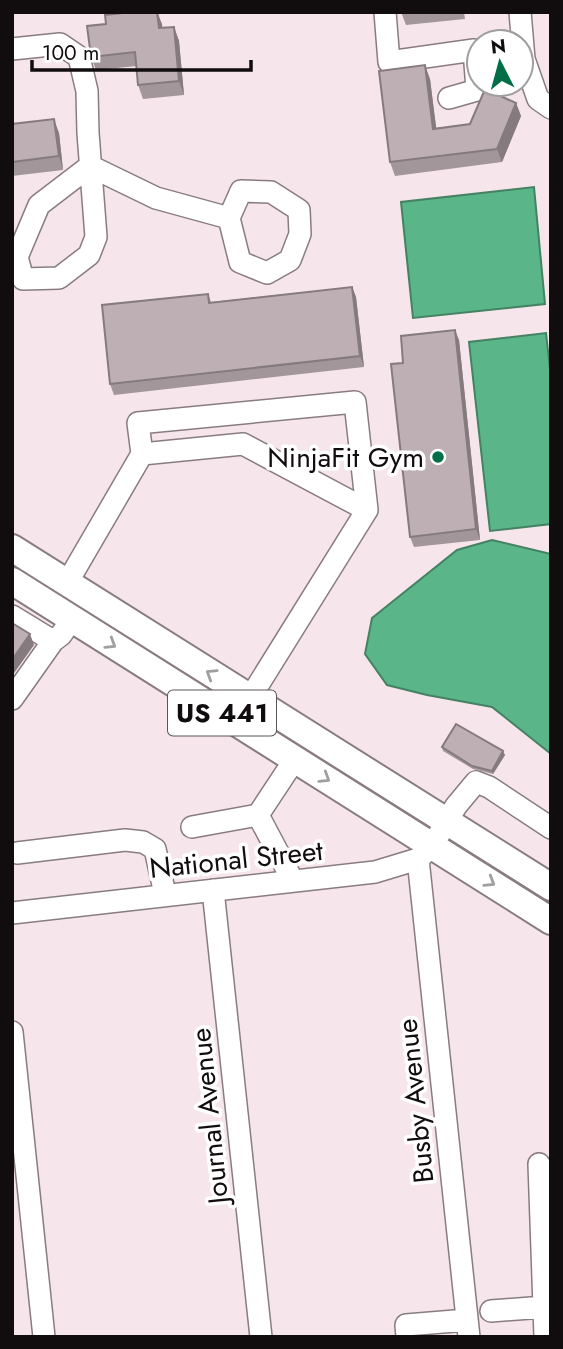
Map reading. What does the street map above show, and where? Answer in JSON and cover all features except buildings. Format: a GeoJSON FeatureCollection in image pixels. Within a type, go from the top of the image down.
{"type":"FeatureCollection","features":[{"type":"Feature","properties":{"kind":"main road","name":"US 441"},"geometry":{"type":"LineString","coordinates":[[23,555],[551,887]]}},
{"type":"Feature","properties":{"kind":"main road","name":"US 441"},"geometry":{"type":"LineString","coordinates":[[13,583],[295,759],[425,852],[551,921]]}},
{"type":"Feature","properties":{"kind":"street"},"geometry":{"type":"LineString","coordinates":[[384,12],[389,62],[465,51]]}},
{"type":"Feature","properties":{"kind":"street"},"geometry":{"type":"LineString","coordinates":[[12,49],[60,44],[79,57],[87,91],[96,237],[89,255],[59,278],[23,279],[16,257],[39,205],[90,166]]}},
{"type":"Feature","properties":{"kind":"street"},"geometry":{"type":"LineString","coordinates":[[449,98],[465,93]]}},
{"type":"Feature","properties":{"kind":"street"},"geometry":{"type":"LineString","coordinates":[[535,94],[551,108]]}},
{"type":"Feature","properties":{"kind":"street"},"geometry":{"type":"LineString","coordinates":[[90,166],[156,198],[229,218]]}},
{"type":"Feature","properties":{"kind":"street"},"geometry":{"type":"LineString","coordinates":[[67,583],[142,454],[138,424],[355,402],[367,510],[250,698]]}},
{"type":"Feature","properties":{"kind":"street"},"geometry":{"type":"LineString","coordinates":[[142,454],[243,444],[367,510]]}},
{"type":"Feature","properties":{"kind":"street"},"geometry":{"type":"LineString","coordinates":[[13,583],[23,555]]}},
{"type":"Feature","properties":{"kind":"street"},"geometry":{"type":"LineString","coordinates":[[12,616],[53,641]]}},
{"type":"Feature","properties":{"kind":"street"},"geometry":{"type":"LineString","coordinates":[[12,699],[72,619]]}},
{"type":"Feature","properties":{"kind":"street"},"geometry":{"type":"LineString","coordinates":[[192,827],[258,815],[295,759]]}},
{"type":"Feature","properties":{"kind":"street"},"geometry":{"type":"LineString","coordinates":[[425,852],[476,782],[489,787],[551,828]]}},
{"type":"Feature","properties":{"kind":"street"},"geometry":{"type":"LineString","coordinates":[[258,815],[293,881]]}},
{"type":"Feature","properties":{"kind":"street"},"geometry":{"type":"LineString","coordinates":[[18,853],[125,840],[143,842],[155,849],[165,894]]}},
{"type":"Feature","properties":{"kind":"street","name":"National Street"},"geometry":{"type":"LineString","coordinates":[[12,914],[165,894],[375,872],[425,852]]}},
{"type":"Feature","properties":{"kind":"street","name":"Busby Avenue"},"geometry":{"type":"LineString","coordinates":[[425,852],[468,1328]]}},
{"type":"Feature","properties":{"kind":"street","name":"Journal Avenue"},"geometry":{"type":"LineString","coordinates":[[213,890],[261,1337]]}},
{"type":"Feature","properties":{"kind":"street"},"geometry":{"type":"LineString","coordinates":[[12,1032],[44,1337]]}},
{"type":"Feature","properties":{"kind":"street"},"geometry":{"type":"LineString","coordinates":[[539,1164],[545,1337]]}},
{"type":"Feature","properties":{"kind":"street"},"geometry":{"type":"LineString","coordinates":[[491,1311],[544,1307]]}},
{"type":"Feature","properties":{"kind":"street"},"geometry":{"type":"LineString","coordinates":[[407,1337],[406,1325],[468,1328]]}},
{"type":"Feature","properties":{"kind":"shaded area"},"geometry":{"type":"Polygon","coordinates":[[[534,187],[545,304],[413,318],[401,202],[534,187]]]}},
{"type":"Feature","properties":{"kind":"shaded area"},"geometry":{"type":"Polygon","coordinates":[[[546,333],[551,378],[551,524],[490,531],[469,342],[546,333]]]}},
{"type":"Feature","properties":{"kind":"shaded area"},"geometry":{"type":"Polygon","coordinates":[[[492,540],[551,554],[551,754],[492,707],[387,685],[365,654],[372,618],[457,550],[492,540]]]}},
{"type":"Feature","properties":{"kind":"place","name":"NinjaFit Gym"},"geometry":{"type":"Point","coordinates":[438,457]}}]}
